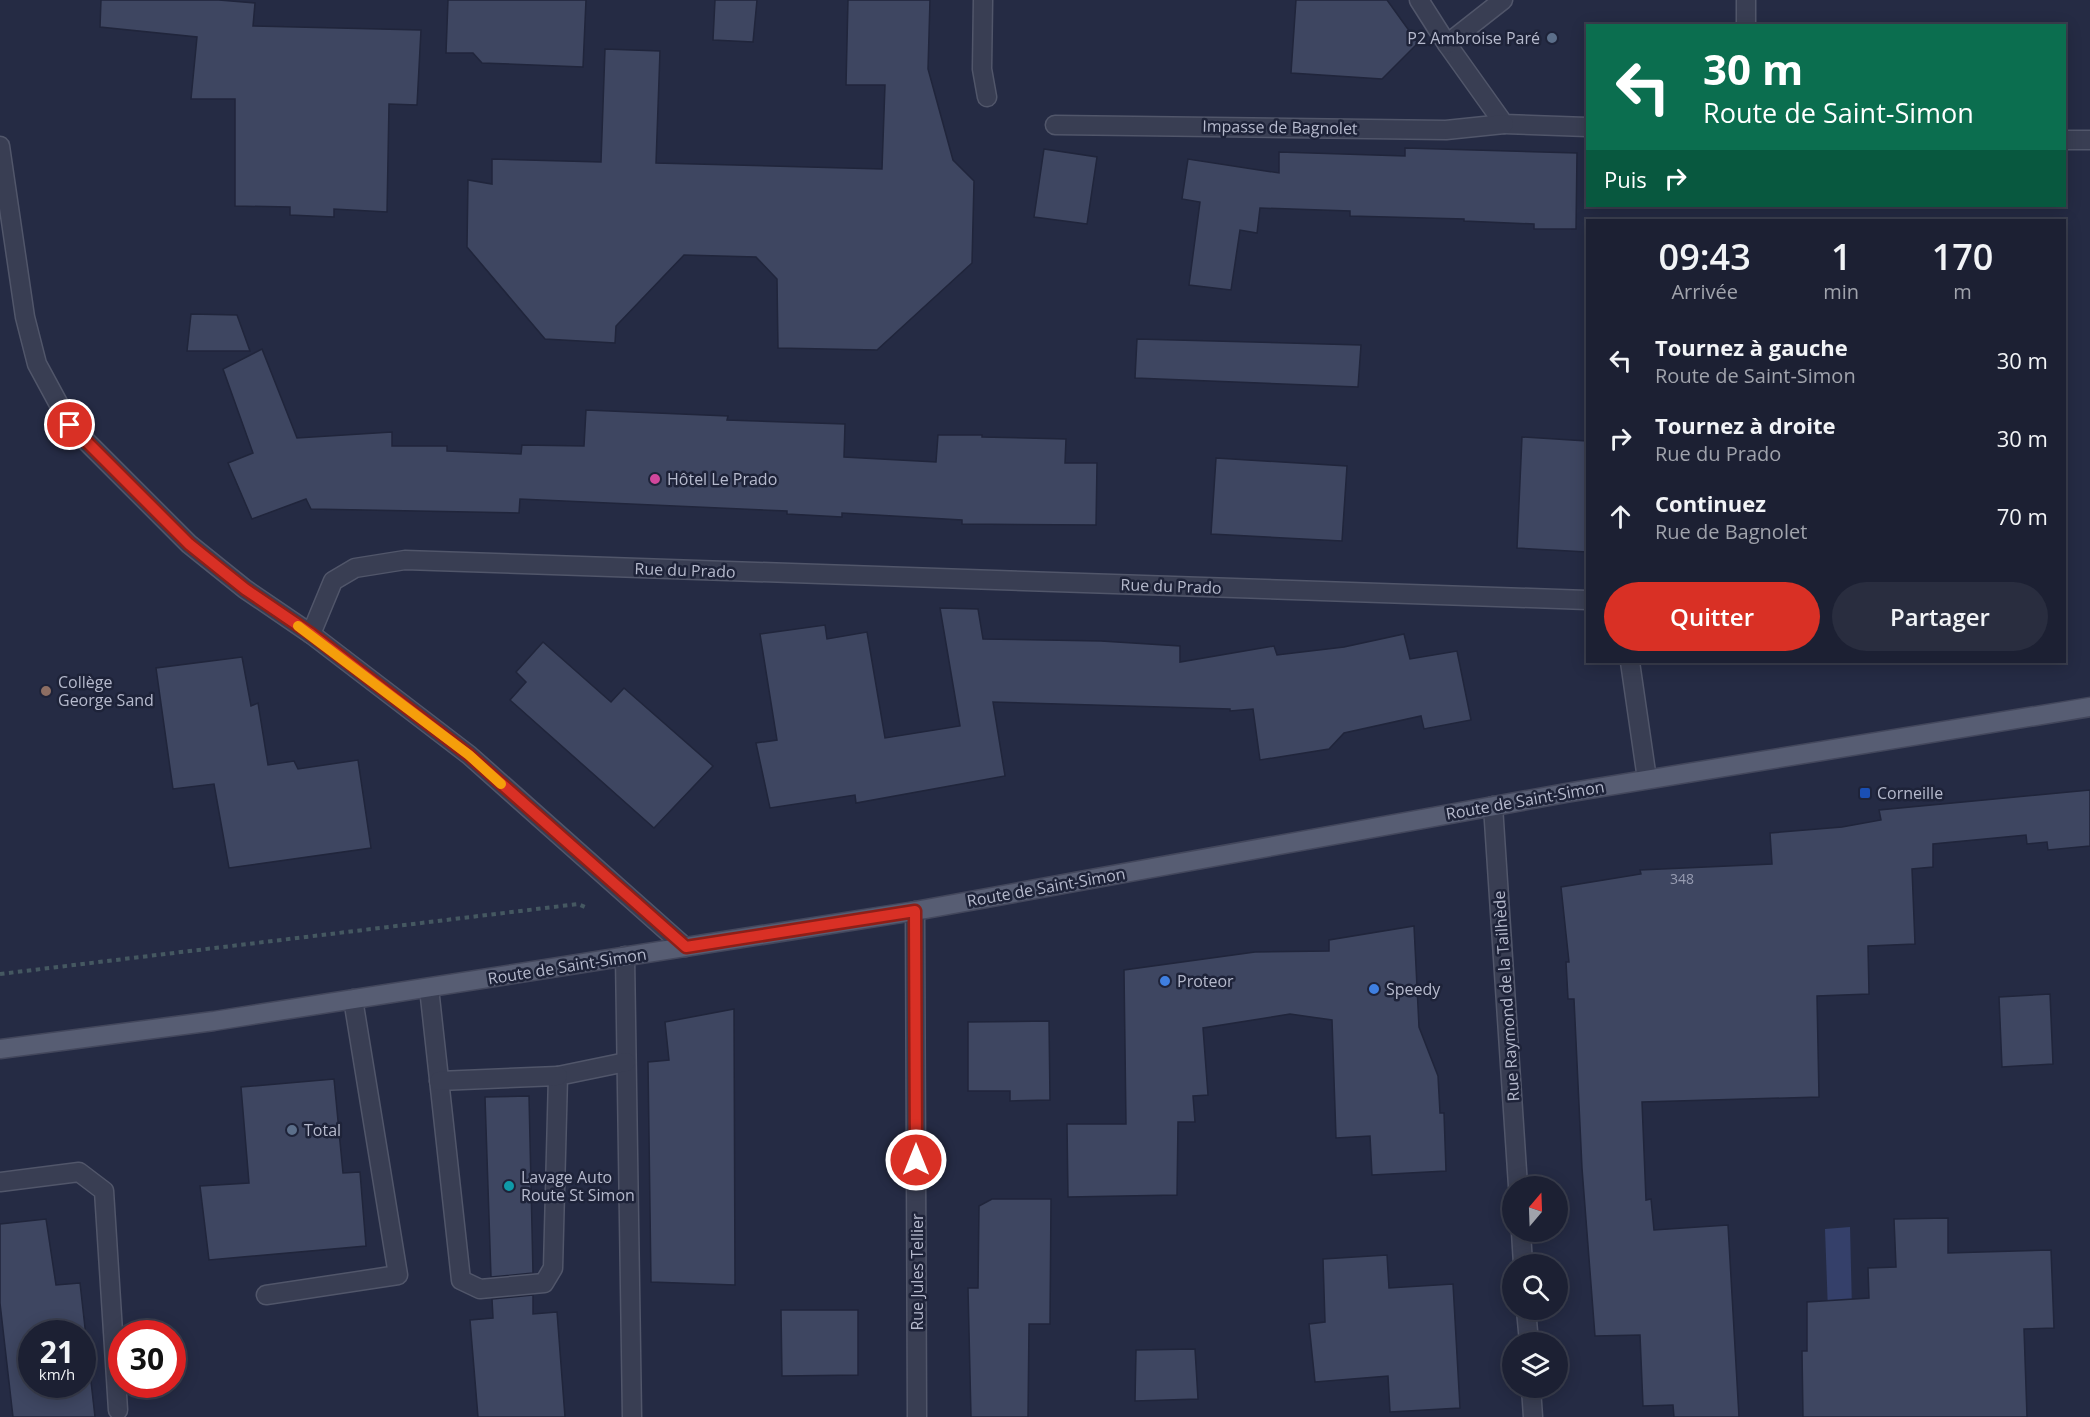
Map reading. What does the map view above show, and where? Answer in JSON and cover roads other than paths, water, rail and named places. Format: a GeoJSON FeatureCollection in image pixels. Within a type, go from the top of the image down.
{"type":"FeatureCollection","features":[{"type":"Feature","properties":{"kind":"main road","name":"Route de Saint-Simon"},"geometry":{"type":"LineString","coordinates":[[0,1049],[213,1021],[915,911],[1647,779],[2090,707]]}},
{"type":"Feature","properties":{"kind":"street"},"geometry":{"type":"LineString","coordinates":[[983,0],[982,69],[987,97]]}},
{"type":"Feature","properties":{"kind":"street"},"geometry":{"type":"LineString","coordinates":[[1419,0],[1504,124]]}},
{"type":"Feature","properties":{"kind":"street"},"geometry":{"type":"LineString","coordinates":[[1447,44],[1503,0]]}},
{"type":"Feature","properties":{"kind":"street"},"geometry":{"type":"LineString","coordinates":[[1746,0],[1746,24]]}},
{"type":"Feature","properties":{"kind":"street","name":"Impasse de Bagnolet"},"geometry":{"type":"LineString","coordinates":[[1054,124],[1446,130],[1504,124],[1586,127]]}},
{"type":"Feature","properties":{"kind":"street"},"geometry":{"type":"LineString","coordinates":[[2066,140],[2090,140]]}},
{"type":"Feature","properties":{"kind":"street"},"geometry":{"type":"LineString","coordinates":[[0,146],[24,317],[37,364],[70,425],[189,544],[245,589],[311,634],[469,755],[686,947]]}},
{"type":"Feature","properties":{"kind":"street","name":"Rue du Prado"},"geometry":{"type":"LineString","coordinates":[[311,634],[333,581],[355,568],[405,560],[1586,600]]}},
{"type":"Feature","properties":{"kind":"street"},"geometry":{"type":"LineString","coordinates":[[1630,663],[1647,779]]}},
{"type":"Feature","properties":{"kind":"street","name":"Rue Raymond de la Tailhède"},"geometry":{"type":"LineString","coordinates":[[1493,806],[1517,1176]]}},
{"type":"Feature","properties":{"kind":"street","name":"Rue Jules Tellier"},"geometry":{"type":"LineString","coordinates":[[915,911],[917,1417]]}},
{"type":"Feature","properties":{"kind":"street"},"geometry":{"type":"LineString","coordinates":[[625,956],[632,1417]]}},
{"type":"Feature","properties":{"kind":"street"},"geometry":{"type":"LineString","coordinates":[[429,988],[461,1280],[480,1289],[544,1283],[553,1268],[558,1076]]}},
{"type":"Feature","properties":{"kind":"street"},"geometry":{"type":"LineString","coordinates":[[266,1295],[398,1275],[352,999]]}},
{"type":"Feature","properties":{"kind":"street"},"geometry":{"type":"LineString","coordinates":[[439,1081],[558,1076],[626,1062]]}},
{"type":"Feature","properties":{"kind":"street"},"geometry":{"type":"LineString","coordinates":[[0,1182],[79,1172],[104,1191],[118,1410]]}},
{"type":"Feature","properties":{"kind":"street"},"geometry":{"type":"LineString","coordinates":[[1532,1398],[1533,1417]]}},
{"type":"Feature","properties":{"kind":"water"},"geometry":{"type":"Polygon","coordinates":[[[1850,1227],[1852,1310],[1828,1311],[1825,1229],[1850,1227]]]}},
{"type":"Feature","properties":{"kind":"place","name":"P2 Ambroise Paré"},"geometry":{"type":"Point","coordinates":[1552,38]}},
{"type":"Feature","properties":{"kind":"place","name":"Hôtel Le Prado"},"geometry":{"type":"Point","coordinates":[655,479]}},
{"type":"Feature","properties":{"kind":"place","name":"Collège George Sand"},"geometry":{"type":"Point","coordinates":[46,691]}},
{"type":"Feature","properties":{"kind":"place","name":"Corneille"},"geometry":{"type":"Point","coordinates":[1865,793]}},
{"type":"Feature","properties":{"kind":"place","name":"Proteor"},"geometry":{"type":"Point","coordinates":[1165,981]}},
{"type":"Feature","properties":{"kind":"place","name":"Speedy"},"geometry":{"type":"Point","coordinates":[1374,989]}},
{"type":"Feature","properties":{"kind":"place","name":"Total"},"geometry":{"type":"Point","coordinates":[292,1130]}},
{"type":"Feature","properties":{"kind":"place","name":"Lavage Auto Route St Simon"},"geometry":{"type":"Point","coordinates":[509,1186]}}]}
